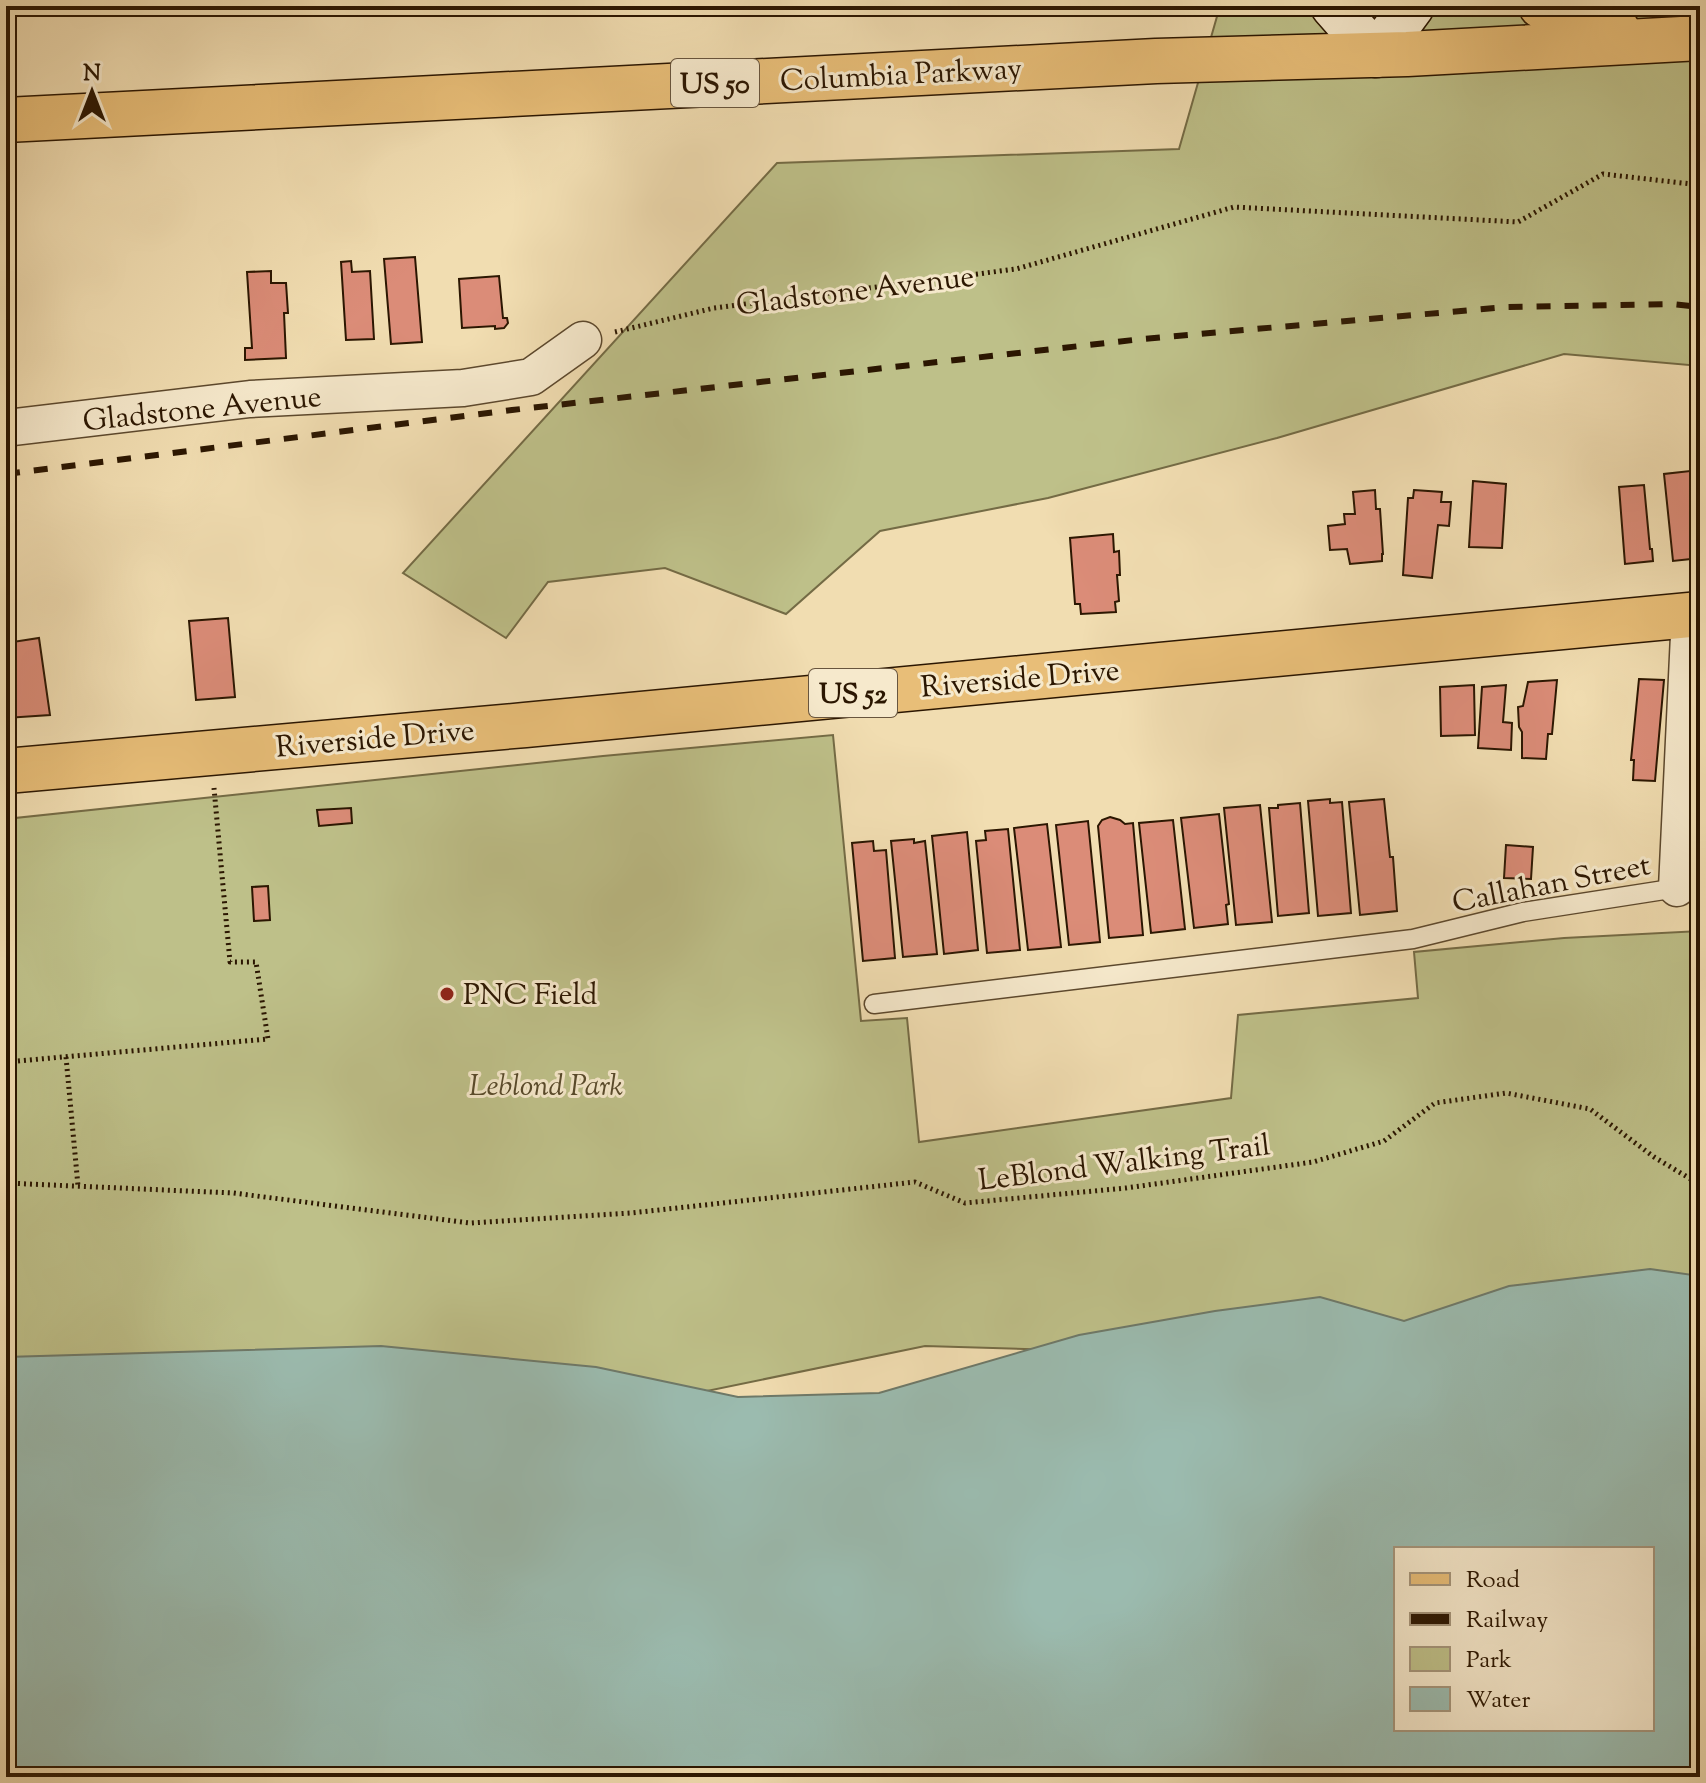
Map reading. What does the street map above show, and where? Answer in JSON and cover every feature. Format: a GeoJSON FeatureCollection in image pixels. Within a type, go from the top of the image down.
{"type":"FeatureCollection","features":[{"type":"Feature","properties":{"kind":"main road"},"geometry":{"type":"LineString","coordinates":[[1541,6],[1587,25],[1695,38]]}},
{"type":"Feature","properties":{"kind":"main road","name":"Columbia Parkway"},"geometry":{"type":"LineString","coordinates":[[6,120],[1156,61],[1376,55],[1695,38]]}},
{"type":"Feature","properties":{"kind":"main road","name":"Riverside Drive"},"geometry":{"type":"LineString","coordinates":[[6,771],[1695,614]]}},
{"type":"Feature","properties":{"kind":"street"},"geometry":{"type":"LineString","coordinates":[[1333,6],[1376,55],[1412,6]]}},
{"type":"Feature","properties":{"kind":"street","name":"Gladstone Avenue"},"geometry":{"type":"LineString","coordinates":[[6,428],[250,399],[463,388],[531,377],[583,340]]}},
{"type":"Feature","properties":{"kind":"street"},"geometry":{"type":"LineString","coordinates":[[1688,888],[1695,614]]}},
{"type":"Feature","properties":{"kind":"lane","name":"Callahan Street"},"geometry":{"type":"LineString","coordinates":[[874,1004],[1413,939],[1523,912],[1688,888]]}},
{"type":"Feature","properties":{"kind":"path","name":"Gladstone Avenue"},"geometry":{"type":"LineString","coordinates":[[583,340],[714,308],[1016,269],[1234,207],[1518,222],[1603,174],[1700,185]]}},
{"type":"Feature","properties":{"kind":"path"},"geometry":{"type":"LineString","coordinates":[[6,1062],[268,1039],[256,962],[230,962],[214,784]]}},
{"type":"Feature","properties":{"kind":"path"},"geometry":{"type":"LineString","coordinates":[[66,1057],[78,1186]]}},
{"type":"Feature","properties":{"kind":"path","name":"LeBlond Walking Trail"},"geometry":{"type":"LineString","coordinates":[[6,1183],[233,1193],[470,1223],[631,1213],[915,1182],[965,1203],[1126,1188],[1313,1162],[1384,1141],[1435,1103],[1506,1093],[1590,1109],[1654,1157],[1700,1182]]}},
{"type":"Feature","properties":{"kind":"green space"},"geometry":{"type":"Polygon","coordinates":[[[1220,6],[1700,6],[1700,366],[1564,354],[1277,438],[1048,498],[880,531],[786,614],[665,568],[548,582],[506,638],[403,573],[777,163],[1179,149],[1220,6]]]}},
{"type":"Feature","properties":{"kind":"green space","name":"Leblond Park"},"geometry":{"type":"Polygon","coordinates":[[[833,735],[861,1021],[907,1018],[919,1142],[1231,1098],[1238,1015],[1418,998],[1414,952],[1564,938],[1700,931],[1700,1382],[1199,1354],[925,1346],[634,1406],[6,1419],[6,819],[833,735]]]}},
{"type":"Feature","properties":{"kind":"water"},"geometry":{"type":"Polygon","coordinates":[[[1650,1269],[1700,1276],[1700,1777],[6,1777],[6,1357],[381,1346],[596,1367],[738,1397],[879,1393],[1079,1335],[1215,1311],[1320,1297],[1404,1321],[1509,1286],[1650,1269]]]}},
{"type":"Feature","properties":{"kind":"building"},"geometry":{"type":"Polygon","coordinates":[[[415,257],[422,342],[391,344],[384,259],[415,257]]]}},
{"type":"Feature","properties":{"kind":"building"},"geometry":{"type":"Polygon","coordinates":[[[351,261],[352,272],[370,271],[374,339],[346,340],[341,262],[351,261]]]}},
{"type":"Feature","properties":{"kind":"building"},"geometry":{"type":"Polygon","coordinates":[[[271,271],[271,283],[286,283],[286,358],[245,360],[245,348],[252,348],[247,272],[271,271]]]}},
{"type":"Feature","properties":{"kind":"building"},"geometry":{"type":"Polygon","coordinates":[[[499,276],[503,318],[507,318],[508,323],[504,328],[495,329],[495,326],[462,328],[459,279],[499,276]]]}},
{"type":"Feature","properties":{"kind":"building"},"geometry":{"type":"Polygon","coordinates":[[[1699,470],[1700,558],[1673,561],[1664,474],[1699,470]]]}},
{"type":"Feature","properties":{"kind":"building"},"geometry":{"type":"Polygon","coordinates":[[[1473,481],[1506,484],[1502,548],[1469,547],[1473,481]]]}},
{"type":"Feature","properties":{"kind":"building"},"geometry":{"type":"Polygon","coordinates":[[[1644,485],[1653,561],[1625,564],[1619,487],[1644,485]]]}},
{"type":"Feature","properties":{"kind":"building"},"geometry":{"type":"Polygon","coordinates":[[[1375,490],[1376,509],[1380,509],[1382,561],[1350,564],[1347,549],[1330,550],[1328,526],[1345,524],[1344,514],[1355,514],[1353,492],[1375,490]]]}},
{"type":"Feature","properties":{"kind":"building"},"geometry":{"type":"Polygon","coordinates":[[[1414,490],[1442,492],[1441,502],[1451,502],[1449,526],[1438,525],[1432,578],[1403,575],[1408,498],[1413,498],[1414,490]]]}},
{"type":"Feature","properties":{"kind":"building"},"geometry":{"type":"Polygon","coordinates":[[[1113,534],[1114,552],[1119,551],[1120,575],[1117,575],[1119,601],[1115,602],[1116,612],[1081,614],[1080,604],[1075,604],[1070,538],[1113,534]]]}},
{"type":"Feature","properties":{"kind":"building"},"geometry":{"type":"Polygon","coordinates":[[[228,618],[235,697],[196,700],[189,621],[228,618]]]}},
{"type":"Feature","properties":{"kind":"building"},"geometry":{"type":"Polygon","coordinates":[[[39,638],[50,715],[6,718],[6,643],[39,638]]]}},
{"type":"Feature","properties":{"kind":"building"},"geometry":{"type":"Polygon","coordinates":[[[1639,679],[1664,680],[1655,781],[1633,780],[1634,760],[1631,760],[1639,679]]]}},
{"type":"Feature","properties":{"kind":"building"},"geometry":{"type":"Polygon","coordinates":[[[1557,680],[1552,734],[1548,734],[1546,759],[1522,758],[1518,707],[1523,706],[1528,682],[1557,680]]]}},
{"type":"Feature","properties":{"kind":"building"},"geometry":{"type":"Polygon","coordinates":[[[1474,685],[1475,735],[1441,736],[1440,687],[1474,685]]]}},
{"type":"Feature","properties":{"kind":"building"},"geometry":{"type":"Polygon","coordinates":[[[1506,685],[1503,722],[1512,723],[1511,750],[1478,748],[1482,687],[1506,685]]]}},
{"type":"Feature","properties":{"kind":"building"},"geometry":{"type":"Polygon","coordinates":[[[1330,799],[1330,803],[1342,802],[1351,913],[1318,916],[1308,801],[1330,799]]]}},
{"type":"Feature","properties":{"kind":"building"},"geometry":{"type":"Polygon","coordinates":[[[1384,799],[1397,911],[1360,915],[1349,802],[1384,799]]]}},
{"type":"Feature","properties":{"kind":"building"},"geometry":{"type":"Polygon","coordinates":[[[1300,803],[1309,913],[1278,916],[1269,808],[1300,803]]]}},
{"type":"Feature","properties":{"kind":"building"},"geometry":{"type":"Polygon","coordinates":[[[1260,805],[1272,922],[1236,925],[1224,808],[1260,805]]]}},
{"type":"Feature","properties":{"kind":"building"},"geometry":{"type":"Polygon","coordinates":[[[351,808],[352,823],[319,826],[317,810],[351,808]]]}},
{"type":"Feature","properties":{"kind":"building"},"geometry":{"type":"Polygon","coordinates":[[[1219,814],[1229,904],[1226,905],[1228,924],[1194,928],[1181,818],[1219,814]]]}},
{"type":"Feature","properties":{"kind":"building"},"geometry":{"type":"Polygon","coordinates":[[[1110,817],[1125,824],[1133,823],[1143,935],[1109,938],[1098,826],[1110,817]]]}},
{"type":"Feature","properties":{"kind":"building"},"geometry":{"type":"Polygon","coordinates":[[[1173,820],[1185,929],[1151,933],[1139,823],[1173,820]]]}},
{"type":"Feature","properties":{"kind":"building"},"geometry":{"type":"Polygon","coordinates":[[[1088,821],[1100,942],[1069,945],[1056,825],[1088,821]]]}},
{"type":"Feature","properties":{"kind":"building"},"geometry":{"type":"Polygon","coordinates":[[[1047,824],[1061,947],[1028,950],[1014,828],[1047,824]]]}},
{"type":"Feature","properties":{"kind":"building"},"geometry":{"type":"Polygon","coordinates":[[[1008,829],[1020,950],[987,953],[976,841],[986,840],[985,831],[1008,829]]]}},
{"type":"Feature","properties":{"kind":"building"},"geometry":{"type":"Polygon","coordinates":[[[967,832],[978,950],[944,954],[932,836],[967,832]]]}},
{"type":"Feature","properties":{"kind":"building"},"geometry":{"type":"Polygon","coordinates":[[[914,839],[914,843],[925,841],[937,954],[903,957],[891,841],[914,839]]]}},
{"type":"Feature","properties":{"kind":"building"},"geometry":{"type":"Polygon","coordinates":[[[873,841],[874,851],[886,850],[895,958],[863,961],[852,843],[873,841]]]}},
{"type":"Feature","properties":{"kind":"building"},"geometry":{"type":"Polygon","coordinates":[[[1506,845],[1533,847],[1531,879],[1504,878],[1506,845]]]}},
{"type":"Feature","properties":{"kind":"building"},"geometry":{"type":"Polygon","coordinates":[[[268,886],[270,920],[254,921],[252,887],[268,886]]]}},
{"type":"Feature","properties":{"kind":"railway"},"geometry":{"type":"LineString","coordinates":[[6,474],[512,410],[1142,339],[1506,307],[1671,304],[1700,307]]}},
{"type":"Feature","properties":{"kind":"place","name":"PNC Field"},"geometry":{"type":"Point","coordinates":[447,994]}}]}
